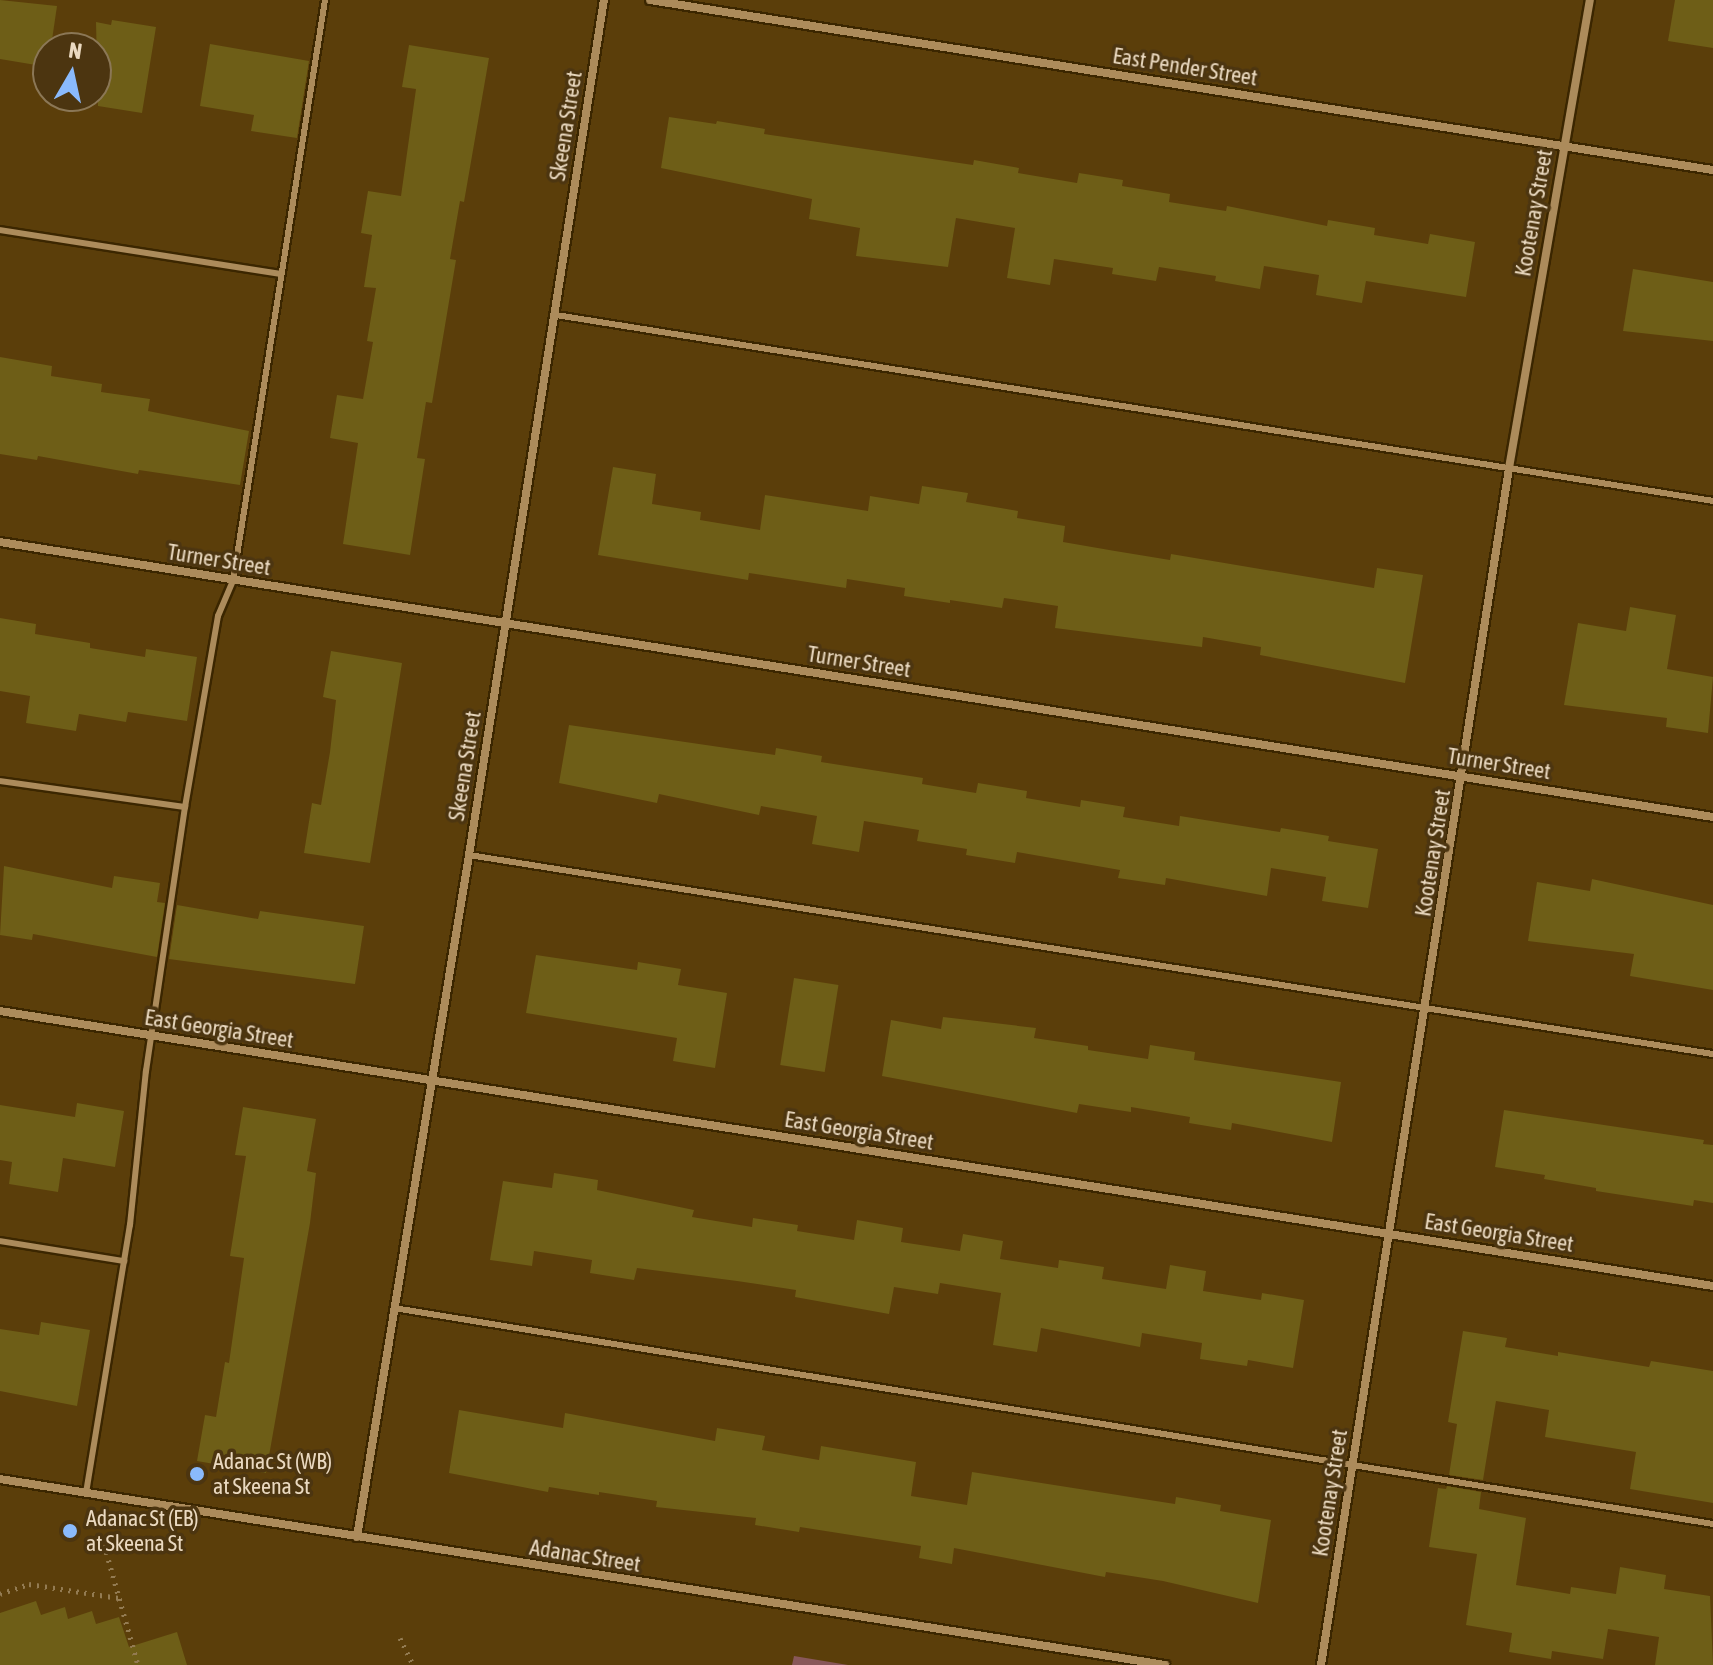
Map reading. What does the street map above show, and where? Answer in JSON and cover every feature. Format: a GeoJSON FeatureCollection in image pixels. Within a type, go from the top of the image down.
{"type":"FeatureCollection","features":[{"type":"Feature","properties":{"kind":"street","name":"Skeena Street"},"geometry":{"type":"LineString","coordinates":[[357,1537],[556,315],[604,0]]}},
{"type":"Feature","properties":{"kind":"street","name":"East Pender Street"},"geometry":{"type":"LineString","coordinates":[[650,0],[1713,170]]}},
{"type":"Feature","properties":{"kind":"street","name":"Kootenay Street"},"geometry":{"type":"LineString","coordinates":[[1321,1665],[1463,777],[1509,468],[1590,0]]}},
{"type":"Feature","properties":{"kind":"street","name":"Turner Street"},"geometry":{"type":"LineString","coordinates":[[0,542],[1713,817]]}},
{"type":"Feature","properties":{"kind":"street","name":"East Georgia Street"},"geometry":{"type":"LineString","coordinates":[[0,1011],[1713,1286]]}},
{"type":"Feature","properties":{"kind":"street","name":"Adanac Street"},"geometry":{"type":"LineString","coordinates":[[0,1479],[1165,1665]]}},
{"type":"Feature","properties":{"kind":"lane"},"geometry":{"type":"LineString","coordinates":[[86,1493],[124,1261],[185,807],[218,616],[233,581],[325,0]]}},
{"type":"Feature","properties":{"kind":"lane"},"geometry":{"type":"LineString","coordinates":[[0,230],[280,274]]}},
{"type":"Feature","properties":{"kind":"lane"},"geometry":{"type":"LineString","coordinates":[[556,315],[1713,501]]}},
{"type":"Feature","properties":{"kind":"lane"},"geometry":{"type":"LineString","coordinates":[[0,781],[185,807]]}},
{"type":"Feature","properties":{"kind":"lane"},"geometry":{"type":"LineString","coordinates":[[469,855],[1713,1054]]}},
{"type":"Feature","properties":{"kind":"lane"},"geometry":{"type":"LineString","coordinates":[[0,1241],[124,1261]]}},
{"type":"Feature","properties":{"kind":"lane"},"geometry":{"type":"LineString","coordinates":[[393,1308],[1713,1524]]}},
{"type":"Feature","properties":{"kind":"path"},"geometry":{"type":"LineString","coordinates":[[102,1537],[138,1665]]}},
{"type":"Feature","properties":{"kind":"path"},"geometry":{"type":"LineString","coordinates":[[0,1594],[29,1584],[119,1598]]}},
{"type":"Feature","properties":{"kind":"path"},"geometry":{"type":"LineString","coordinates":[[400,1638],[413,1665]]}},
{"type":"Feature","properties":{"kind":"shaded area"},"geometry":{"type":"Polygon","coordinates":[[[794,1656],[848,1665],[792,1665],[794,1656]]]}},
{"type":"Feature","properties":{"kind":"building"},"geometry":{"type":"Polygon","coordinates":[[[0,0],[57,6],[53,32],[32,32],[32,64],[0,59],[0,0]]]}},
{"type":"Feature","properties":{"kind":"building"},"geometry":{"type":"Polygon","coordinates":[[[1675,0],[1713,0],[1713,48],[1668,41],[1675,0]]]}},
{"type":"Feature","properties":{"kind":"building"},"geometry":{"type":"Polygon","coordinates":[[[112,20],[156,27],[142,113],[112,108],[112,32],[96,32],[96,22],[111,25],[112,20]]]}},
{"type":"Feature","properties":{"kind":"building"},"geometry":{"type":"Polygon","coordinates":[[[210,44],[309,61],[297,138],[251,131],[254,115],[200,106],[210,44]]]}},
{"type":"Feature","properties":{"kind":"building"},"geometry":{"type":"Polygon","coordinates":[[[409,45],[489,58],[464,202],[460,201],[450,259],[456,260],[432,403],[426,402],[417,458],[425,459],[410,555],[343,544],[358,443],[330,438],[337,395],[363,399],[373,342],[367,341],[376,288],[364,287],[372,235],[361,233],[368,191],[401,196],[416,89],[402,87],[409,45]]]}},
{"type":"Feature","properties":{"kind":"building"},"geometry":{"type":"Polygon","coordinates":[[[669,117],[716,124],[717,121],[765,129],[764,134],[973,165],[974,160],[1019,168],[1018,173],[1077,183],[1079,173],[1123,180],[1122,186],[1170,194],[1169,202],[1226,211],[1227,206],[1327,226],[1328,220],[1375,228],[1374,235],[1428,244],[1430,234],[1475,242],[1466,297],[1366,281],[1362,303],[1316,295],[1319,275],[1264,266],[1260,289],[1215,281],[1216,276],[1159,267],[1156,281],[1112,274],[1113,268],[1054,259],[1050,285],[1007,278],[1015,228],[956,218],[948,267],[856,256],[860,228],[809,219],[812,199],[661,168],[669,117]]]}},
{"type":"Feature","properties":{"kind":"building"},"geometry":{"type":"Polygon","coordinates":[[[1633,269],[1713,282],[1713,341],[1623,331],[1633,269]]]}},
{"type":"Feature","properties":{"kind":"building"},"geometry":{"type":"Polygon","coordinates":[[[0,357],[52,366],[51,376],[102,384],[101,392],[150,399],[148,411],[249,431],[240,485],[139,470],[138,474],[38,456],[37,460],[0,454],[0,357]]]}},
{"type":"Feature","properties":{"kind":"building"},"geometry":{"type":"Polygon","coordinates":[[[613,467],[656,474],[652,504],[701,512],[700,520],[760,530],[765,495],[868,511],[870,496],[919,504],[922,486],[968,493],[966,502],[1018,511],[1017,518],[1065,526],[1063,542],[1170,560],[1171,554],[1374,588],[1377,568],[1423,575],[1405,683],[1260,655],[1261,647],[1203,637],[1202,647],[1055,628],[1058,606],[1004,598],[1002,608],[950,600],[950,603],[904,596],[905,588],[847,579],[846,588],[749,573],[748,580],[598,555],[613,467]]]}},
{"type":"Feature","properties":{"kind":"building"},"geometry":{"type":"Polygon","coordinates":[[[1630,607],[1676,615],[1667,669],[1713,677],[1708,733],[1666,727],[1667,718],[1564,705],[1578,623],[1626,631],[1630,607]]]}},
{"type":"Feature","properties":{"kind":"building"},"geometry":{"type":"Polygon","coordinates":[[[0,618],[36,624],[35,634],[90,643],[90,648],[145,657],[146,649],[197,657],[187,721],[128,712],[126,722],[79,714],[76,731],[26,723],[30,696],[0,691],[0,618]]]}},
{"type":"Feature","properties":{"kind":"building"},"geometry":{"type":"Polygon","coordinates":[[[331,651],[402,663],[370,863],[304,853],[312,803],[321,805],[330,752],[336,700],[323,697],[331,651]]]}},
{"type":"Feature","properties":{"kind":"building"},"geometry":{"type":"Polygon","coordinates":[[[569,725],[775,755],[776,748],[822,756],[821,762],[923,778],[922,784],[976,793],[978,783],[1027,791],[1026,798],[1080,807],[1081,800],[1125,807],[1123,817],[1179,826],[1180,816],[1280,832],[1281,828],[1329,836],[1328,841],[1378,849],[1368,908],[1322,901],[1326,877],[1271,868],[1267,896],[1166,878],[1165,885],[1118,878],[1120,870],[1017,852],[1015,863],[966,855],[967,849],[917,841],[919,830],[864,821],[859,852],[812,844],[817,816],[761,806],[759,815],[659,794],[657,803],[559,783],[569,725]]]}},
{"type":"Feature","properties":{"kind":"building"},"geometry":{"type":"Polygon","coordinates":[[[4,866],[112,888],[114,876],[160,883],[157,902],[165,903],[157,957],[33,934],[32,940],[0,935],[4,866]]]}},
{"type":"Feature","properties":{"kind":"building"},"geometry":{"type":"Polygon","coordinates":[[[1592,879],[1713,905],[1713,990],[1630,976],[1634,954],[1528,941],[1537,882],[1590,891],[1592,879]]]}},
{"type":"Feature","properties":{"kind":"building"},"geometry":{"type":"Polygon","coordinates":[[[177,905],[258,919],[260,911],[364,926],[355,984],[169,959],[177,905]]]}},
{"type":"Feature","properties":{"kind":"building"},"geometry":{"type":"Polygon","coordinates":[[[536,955],[637,970],[638,962],[681,969],[678,985],[727,993],[715,1068],[673,1061],[677,1038],[526,1013],[536,955]]]}},
{"type":"Feature","properties":{"kind":"building"},"geometry":{"type":"Polygon","coordinates":[[[794,978],[838,985],[825,1072],[780,1065],[794,978]]]}},
{"type":"Feature","properties":{"kind":"building"},"geometry":{"type":"Polygon","coordinates":[[[943,1017],[1036,1028],[1034,1038],[1088,1046],[1088,1050],[1148,1059],[1150,1045],[1195,1052],[1194,1060],[1341,1082],[1332,1142],[1232,1123],[1231,1130],[1189,1123],[1190,1117],[1131,1107],[1131,1112],[1079,1104],[1077,1113],[882,1076],[891,1020],[941,1029],[943,1017]]]}},
{"type":"Feature","properties":{"kind":"building"},"geometry":{"type":"Polygon","coordinates":[[[77,1103],[124,1111],[115,1167],[63,1158],[58,1192],[9,1184],[12,1162],[0,1160],[0,1105],[75,1117],[77,1103]]]}},
{"type":"Feature","properties":{"kind":"building"},"geometry":{"type":"Polygon","coordinates":[[[243,1107],[316,1119],[307,1171],[316,1173],[310,1223],[266,1473],[197,1461],[205,1415],[216,1417],[225,1362],[229,1363],[244,1258],[230,1256],[246,1156],[235,1155],[243,1107]]]}},
{"type":"Feature","properties":{"kind":"building"},"geometry":{"type":"Polygon","coordinates":[[[1504,1110],[1704,1140],[1703,1144],[1713,1145],[1713,1203],[1694,1200],[1693,1206],[1596,1191],[1596,1188],[1544,1179],[1545,1175],[1495,1167],[1504,1110]]]}},
{"type":"Feature","properties":{"kind":"building"},"geometry":{"type":"Polygon","coordinates":[[[554,1173],[598,1180],[597,1190],[694,1210],[692,1217],[752,1227],[753,1218],[798,1225],[797,1231],[854,1240],[857,1220],[903,1228],[901,1242],[960,1251],[963,1234],[1003,1241],[1000,1259],[1058,1268],[1059,1260],[1104,1267],[1102,1279],[1166,1289],[1170,1265],[1206,1271],[1203,1291],[1261,1300],[1262,1293],[1304,1300],[1293,1368],[1248,1360],[1247,1366],[1200,1359],[1202,1343],[1142,1333],[1140,1347],[1041,1328],[1037,1352],[993,1345],[1001,1293],[940,1283],[938,1294],[894,1287],[889,1314],[795,1297],[796,1290],[737,1281],[637,1268],[634,1280],[590,1273],[592,1260],[534,1251],[532,1266],[490,1260],[503,1181],[552,1188],[554,1173]]]}},
{"type":"Feature","properties":{"kind":"building"},"geometry":{"type":"Polygon","coordinates":[[[41,1322],[90,1330],[77,1406],[0,1391],[0,1329],[39,1335],[41,1322]]]}},
{"type":"Feature","properties":{"kind":"building"},"geometry":{"type":"Polygon","coordinates":[[[1463,1331],[1507,1338],[1505,1347],[1558,1356],[1558,1352],[1649,1367],[1651,1361],[1713,1371],[1713,1503],[1630,1489],[1636,1452],[1545,1437],[1549,1410],[1496,1401],[1483,1480],[1449,1475],[1457,1424],[1448,1422],[1463,1331]]]}},
{"type":"Feature","properties":{"kind":"building"},"geometry":{"type":"Polygon","coordinates":[[[459,1410],[563,1428],[565,1413],[715,1441],[717,1428],[765,1436],[762,1450],[819,1460],[821,1446],[916,1462],[911,1496],[967,1505],[972,1472],[1175,1504],[1176,1497],[1221,1505],[1220,1511],[1271,1520],[1258,1603],[1163,1581],[1106,1572],[1105,1577],[954,1548],[952,1564],[919,1558],[921,1546],[800,1527],[799,1532],[755,1525],[756,1518],[656,1507],[657,1501],[549,1487],[548,1492],[449,1473],[459,1410]]]}},
{"type":"Feature","properties":{"kind":"building"},"geometry":{"type":"Polygon","coordinates":[[[1447,1486],[1481,1492],[1479,1509],[1526,1518],[1516,1585],[1570,1594],[1571,1587],[1616,1594],[1620,1567],[1666,1575],[1664,1589],[1710,1596],[1713,1665],[1655,1665],[1659,1637],[1608,1629],[1603,1659],[1552,1651],[1551,1659],[1509,1652],[1512,1633],[1466,1625],[1477,1554],[1429,1547],[1438,1488],[1446,1489],[1447,1486]]]}},
{"type":"Feature","properties":{"kind":"building"},"geometry":{"type":"Polygon","coordinates":[[[36,1601],[41,1615],[65,1607],[68,1619],[92,1611],[96,1624],[119,1617],[129,1647],[177,1632],[187,1665],[0,1665],[0,1613],[36,1601]]]}},
{"type":"Feature","properties":{"kind":"place","name":"Adanac St (WB) at Skeena St"},"geometry":{"type":"Point","coordinates":[197,1474]}},
{"type":"Feature","properties":{"kind":"place","name":"Adanac St (EB) at Skeena St"},"geometry":{"type":"Point","coordinates":[70,1531]}}]}
